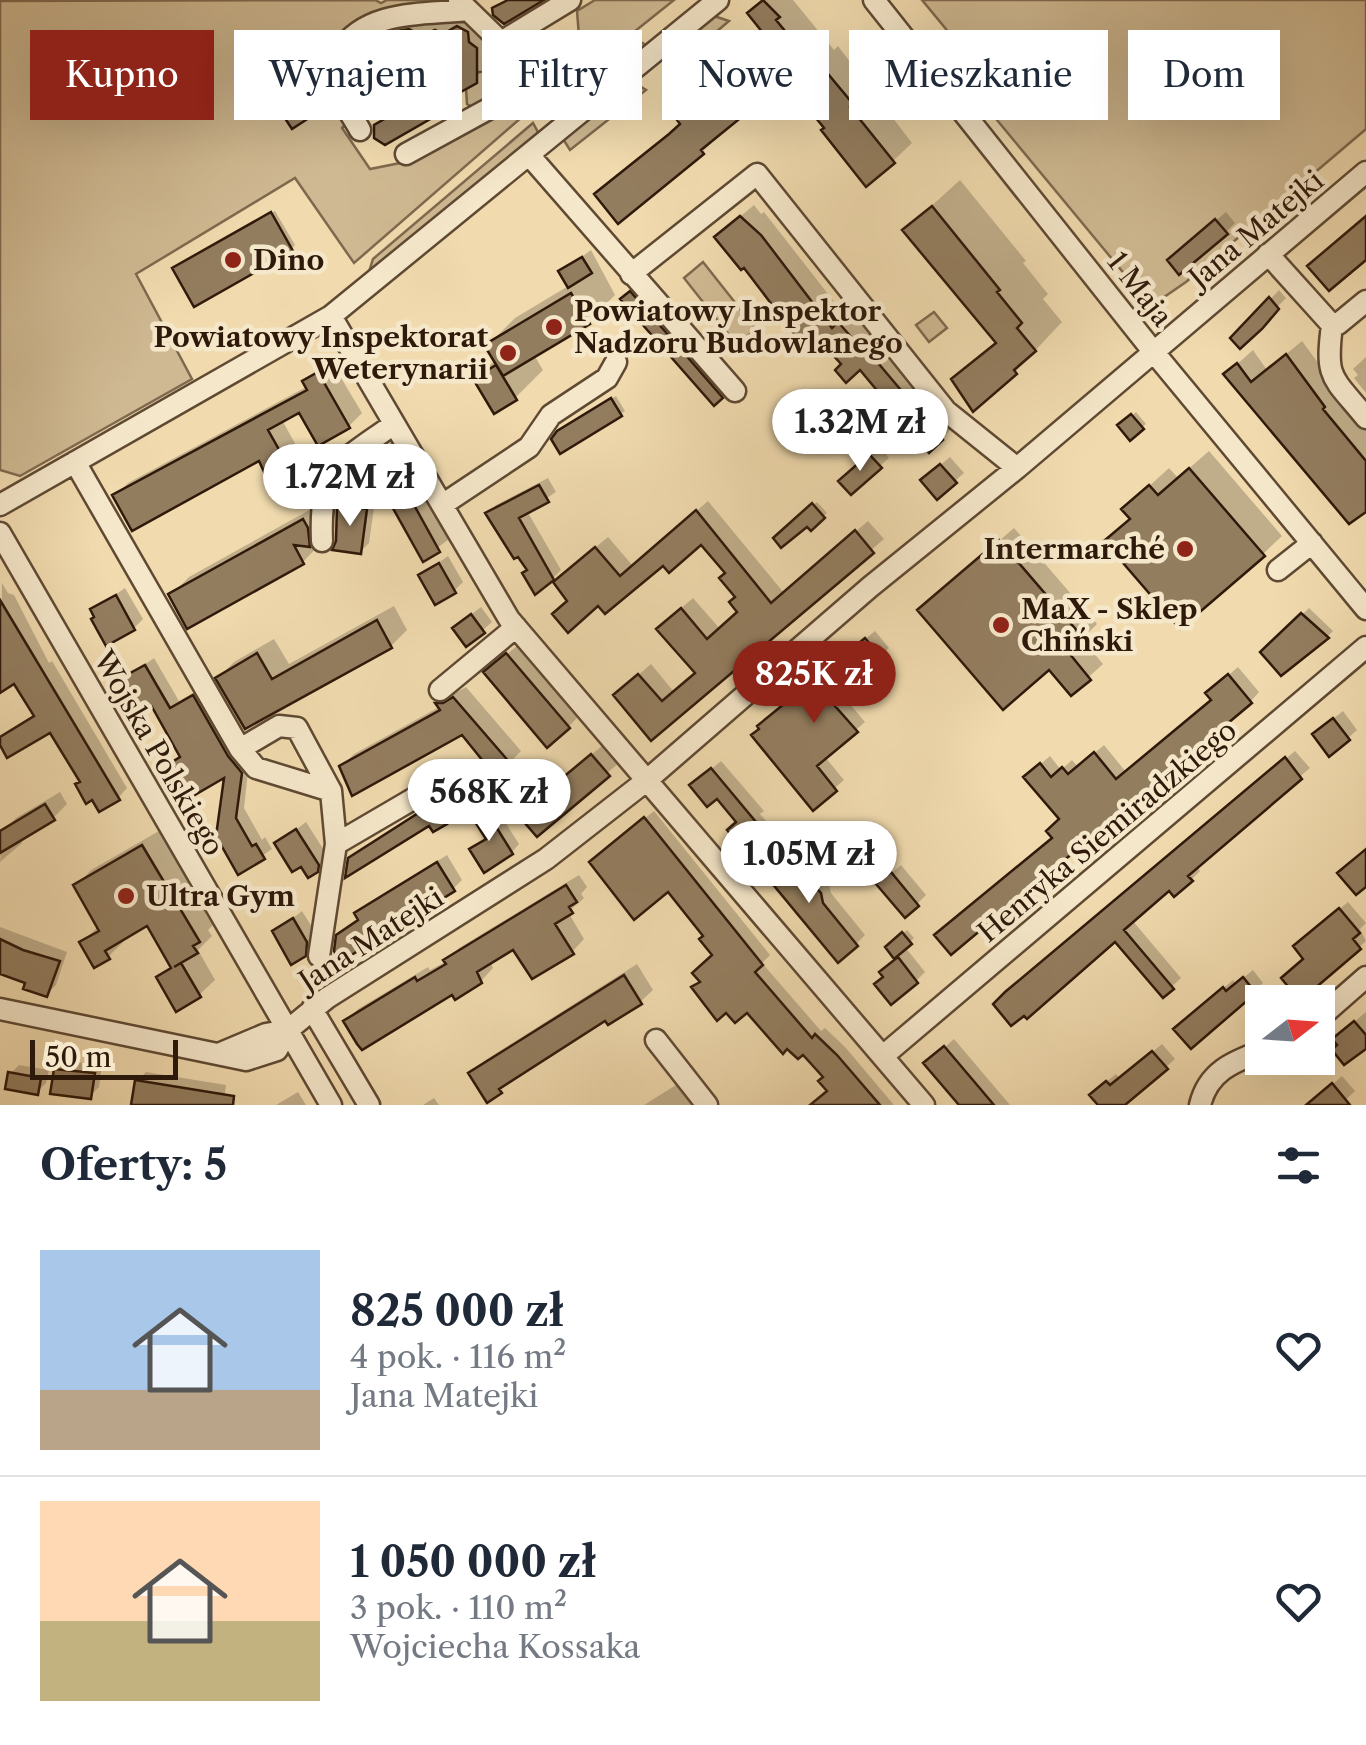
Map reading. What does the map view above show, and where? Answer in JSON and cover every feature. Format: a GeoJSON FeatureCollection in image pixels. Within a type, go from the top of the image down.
{"type":"FeatureCollection","features":[{"type":"Feature","properties":{"kind":"street"},"geometry":{"type":"LineString","coordinates":[[521,30],[570,0]]}},
{"type":"Feature","properties":{"kind":"street"},"geometry":{"type":"LineString","coordinates":[[642,62],[718,0]]}},
{"type":"Feature","properties":{"kind":"street","name":"1 Maja"},"geometry":{"type":"LineString","coordinates":[[874,0],[1152,350],[1366,609]]}},
{"type":"Feature","properties":{"kind":"street"},"geometry":{"type":"LineString","coordinates":[[360,130],[334,83],[335,58],[360,29],[384,18],[462,5],[499,30]]}},
{"type":"Feature","properties":{"kind":"street"},"geometry":{"type":"LineString","coordinates":[[406,154],[482,112]]}},
{"type":"Feature","properties":{"kind":"street"},"geometry":{"type":"LineString","coordinates":[[0,505],[331,316],[572,120]]}},
{"type":"Feature","properties":{"kind":"street"},"geometry":{"type":"LineString","coordinates":[[529,156],[735,391]]}},
{"type":"Feature","properties":{"kind":"street","name":"Jana Matejki"},"geometry":{"type":"LineString","coordinates":[[288,1030],[312,1009],[546,859],[646,781],[870,587],[1017,468],[1366,172]]}},
{"type":"Feature","properties":{"kind":"street"},"geometry":{"type":"LineString","coordinates":[[631,274],[757,174],[946,411],[1017,468]]}},
{"type":"Feature","properties":{"kind":"street"},"geometry":{"type":"LineString","coordinates":[[1268,254],[1332,325]]}},
{"type":"Feature","properties":{"kind":"street"},"geometry":{"type":"LineString","coordinates":[[1332,325],[1366,301]]}},
{"type":"Feature","properties":{"kind":"street"},"geometry":{"type":"LineString","coordinates":[[331,316],[516,627],[924,1105]]}},
{"type":"Feature","properties":{"kind":"street"},"geometry":{"type":"LineString","coordinates":[[1332,325],[1327,359],[1330,373],[1366,418]]}},
{"type":"Feature","properties":{"kind":"street"},"geometry":{"type":"LineString","coordinates":[[442,505],[529,447],[551,414],[607,378],[616,362]]}},
{"type":"Feature","properties":{"kind":"street"},"geometry":{"type":"LineString","coordinates":[[322,540],[321,509],[333,468],[394,424]]}},
{"type":"Feature","properties":{"kind":"street"},"geometry":{"type":"LineString","coordinates":[[75,462],[240,749],[256,768],[332,791]]}},
{"type":"Feature","properties":{"kind":"street"},"geometry":{"type":"LineString","coordinates":[[1278,570],[1312,543]]}},
{"type":"Feature","properties":{"kind":"street","name":"Wojska Polskiego"},"geometry":{"type":"LineString","coordinates":[[3,547],[331,1105]]}},
{"type":"Feature","properties":{"kind":"street"},"geometry":{"type":"LineString","coordinates":[[440,690],[516,627]]}},
{"type":"Feature","properties":{"kind":"street","name":"Henryka Siemiradzkiego"},"geometry":{"type":"LineString","coordinates":[[883,1056],[1366,647]]}},
{"type":"Feature","properties":{"kind":"street"},"geometry":{"type":"LineString","coordinates":[[240,749],[279,726],[296,728],[332,791],[336,844],[319,956]]}},
{"type":"Feature","properties":{"kind":"street"},"geometry":{"type":"LineString","coordinates":[[336,844],[454,775]]}},
{"type":"Feature","properties":{"kind":"street"},"geometry":{"type":"LineString","coordinates":[[1335,1004],[1366,977]]}},
{"type":"Feature","properties":{"kind":"street"},"geometry":{"type":"LineString","coordinates":[[0,1009],[221,1053],[266,1034],[288,1030]]}},
{"type":"Feature","properties":{"kind":"street"},"geometry":{"type":"LineString","coordinates":[[312,1009],[369,1105]]}},
{"type":"Feature","properties":{"kind":"street"},"geometry":{"type":"LineString","coordinates":[[656,1040],[707,1105]]}},
{"type":"Feature","properties":{"kind":"street"},"geometry":{"type":"LineString","coordinates":[[1200,1105],[1204,1085],[1230,1063],[1245,1057]]}},
{"type":"Feature","properties":{"kind":"shaded area"},"geometry":{"type":"Polygon","coordinates":[[[431,0],[442,7],[379,13],[361,30],[234,30],[234,120],[346,120],[342,128],[370,169],[405,162],[482,120],[518,120],[354,263],[295,178],[136,274],[192,379],[20,476],[0,470],[0,1],[431,0]]]}},
{"type":"Feature","properties":{"kind":"shaded area"},"geometry":{"type":"Polygon","coordinates":[[[595,0],[674,0],[636,30],[578,30],[577,11],[595,0]]]}},
{"type":"Feature","properties":{"kind":"shaded area"},"geometry":{"type":"Polygon","coordinates":[[[922,0],[1366,0],[1366,129],[1186,282],[1151,306],[997,120],[1108,120],[1108,30],[947,30],[922,0]]]}},
{"type":"Feature","properties":{"kind":"shaded area"},"geometry":{"type":"Polygon","coordinates":[[[714,16],[729,21],[718,30],[696,30],[714,16]]]}},
{"type":"Feature","properties":{"kind":"shaded area"},"geometry":{"type":"Polygon","coordinates":[[[477,72],[482,72],[482,102],[472,107],[467,104],[466,89],[476,83],[477,72]]]}},
{"type":"Feature","properties":{"kind":"shaded area"},"geometry":{"type":"Polygon","coordinates":[[[586,120],[608,120],[570,150],[563,139],[586,120]]]}},
{"type":"Feature","properties":{"kind":"shaded area"},"geometry":{"type":"Polygon","coordinates":[[[533,123],[539,134],[368,275],[373,259],[533,123]]]}},
{"type":"Feature","properties":{"kind":"shaded area"},"geometry":{"type":"Polygon","coordinates":[[[703,262],[756,329],[737,345],[684,278],[703,262]]]}},
{"type":"Feature","properties":{"kind":"shaded area"},"geometry":{"type":"Polygon","coordinates":[[[934,312],[947,328],[929,342],[916,325],[934,312]]]}},
{"type":"Feature","properties":{"kind":"building"},"geometry":{"type":"Polygon","coordinates":[[[508,0],[544,0],[504,24],[493,15],[492,8],[508,0]]]}},
{"type":"Feature","properties":{"kind":"building"},"geometry":{"type":"Polygon","coordinates":[[[763,0],[780,17],[776,20],[784,30],[761,30],[747,13],[763,0]]]}},
{"type":"Feature","properties":{"kind":"building"},"geometry":{"type":"Polygon","coordinates":[[[457,26],[468,32],[469,42],[477,48],[477,83],[462,91],[462,30],[450,30],[457,26]]]}},
{"type":"Feature","properties":{"kind":"building"},"geometry":{"type":"Polygon","coordinates":[[[829,75],[849,99],[849,120],[860,120],[895,163],[866,187],[821,130],[824,128],[818,120],[829,120],[829,75]]]}},
{"type":"Feature","properties":{"kind":"building"},"geometry":{"type":"Polygon","coordinates":[[[286,120],[306,120],[292,129],[286,120]]]}},
{"type":"Feature","properties":{"kind":"building"},"geometry":{"type":"Polygon","coordinates":[[[383,120],[429,120],[385,145],[374,138],[374,125],[383,120]]]}},
{"type":"Feature","properties":{"kind":"building"},"geometry":{"type":"Polygon","coordinates":[[[677,120],[738,120],[701,150],[704,154],[618,224],[594,194],[680,124],[677,120]]]}},
{"type":"Feature","properties":{"kind":"building"},"geometry":{"type":"Polygon","coordinates":[[[932,206],[1000,290],[997,292],[1022,323],[1017,328],[1036,351],[1014,370],[1017,374],[973,412],[951,379],[996,343],[902,230],[932,206]]]}},
{"type":"Feature","properties":{"kind":"building","name":"Dino"},"geometry":{"type":"Polygon","coordinates":[[[271,212],[293,251],[194,307],[172,268],[271,212]]]}},
{"type":"Feature","properties":{"kind":"building"},"geometry":{"type":"Polygon","coordinates":[[[740,216],[761,235],[832,328],[838,322],[860,347],[862,344],[943,440],[929,453],[860,370],[846,383],[835,370],[841,364],[809,329],[798,339],[744,268],[741,270],[714,237],[740,216]]]}},
{"type":"Feature","properties":{"kind":"building"},"geometry":{"type":"Polygon","coordinates":[[[1366,216],[1366,260],[1329,291],[1307,266],[1366,216]]]}},
{"type":"Feature","properties":{"kind":"building"},"geometry":{"type":"Polygon","coordinates":[[[1215,219],[1228,234],[1179,275],[1167,260],[1215,219]]]}},
{"type":"Feature","properties":{"kind":"building"},"geometry":{"type":"Polygon","coordinates":[[[582,257],[592,273],[568,288],[558,271],[582,257]]]}},
{"type":"Feature","properties":{"kind":"building"},"geometry":{"type":"Polygon","coordinates":[[[630,291],[723,398],[714,406],[620,299],[630,291]]]}},
{"type":"Feature","properties":{"kind":"building"},"geometry":{"type":"Polygon","coordinates":[[[571,293],[590,324],[503,376],[484,345],[571,293]]]}},
{"type":"Feature","properties":{"kind":"building"},"geometry":{"type":"Polygon","coordinates":[[[1269,297],[1279,309],[1240,349],[1230,338],[1269,297]]]}},
{"type":"Feature","properties":{"kind":"building"},"geometry":{"type":"Polygon","coordinates":[[[1286,354],[1323,409],[1366,461],[1366,512],[1349,524],[1223,374],[1237,363],[1251,382],[1286,354]]]}},
{"type":"Feature","properties":{"kind":"building"},"geometry":{"type":"Polygon","coordinates":[[[496,365],[517,400],[494,414],[473,379],[496,365]]]}},
{"type":"Feature","properties":{"kind":"building"},"geometry":{"type":"Polygon","coordinates":[[[318,372],[350,428],[318,446],[299,413],[268,430],[286,462],[265,474],[259,461],[132,531],[112,495],[307,390],[302,381],[318,372]]]}},
{"type":"Feature","properties":{"kind":"building"},"geometry":{"type":"Polygon","coordinates":[[[611,398],[622,416],[560,454],[551,439],[557,431],[611,398]]]}},
{"type":"Feature","properties":{"kind":"building"},"geometry":{"type":"Polygon","coordinates":[[[840,409],[865,438],[851,449],[826,422],[840,409]]]}},
{"type":"Feature","properties":{"kind":"building"},"geometry":{"type":"Polygon","coordinates":[[[1131,414],[1144,429],[1130,441],[1117,425],[1131,414]]]}},
{"type":"Feature","properties":{"kind":"building"},"geometry":{"type":"Polygon","coordinates":[[[383,449],[440,552],[423,562],[366,460],[383,449]]]}},
{"type":"Feature","properties":{"kind":"building"},"geometry":{"type":"Polygon","coordinates":[[[869,454],[882,468],[851,495],[838,481],[869,454]]]}},
{"type":"Feature","properties":{"kind":"building"},"geometry":{"type":"Polygon","coordinates":[[[940,464],[957,483],[937,500],[920,480],[940,464]]]}},
{"type":"Feature","properties":{"kind":"building","name":"Intermarché"},"geometry":{"type":"Polygon","coordinates":[[[1189,468],[1265,556],[1180,629],[1104,541],[1130,519],[1121,509],[1149,485],[1158,495],[1189,468]]]}},
{"type":"Feature","properties":{"kind":"building"},"geometry":{"type":"Polygon","coordinates":[[[539,485],[549,502],[519,518],[554,580],[535,595],[522,573],[527,570],[518,557],[514,559],[485,513],[539,485]]]}},
{"type":"Feature","properties":{"kind":"building"},"geometry":{"type":"Polygon","coordinates":[[[812,503],[825,518],[781,548],[773,538],[812,503]]]}},
{"type":"Feature","properties":{"kind":"building"},"geometry":{"type":"Polygon","coordinates":[[[337,505],[367,509],[361,554],[332,550],[337,505]]]}},
{"type":"Feature","properties":{"kind":"building"},"geometry":{"type":"Polygon","coordinates":[[[696,510],[771,603],[855,530],[874,553],[651,741],[613,695],[638,674],[662,701],[695,673],[656,629],[681,608],[707,639],[737,612],[729,602],[735,597],[719,578],[725,573],[701,545],[669,573],[663,566],[605,614],[598,606],[568,633],[552,614],[567,601],[553,582],[595,547],[620,576],[696,510]]]}},
{"type":"Feature","properties":{"kind":"building"},"geometry":{"type":"Polygon","coordinates":[[[303,519],[310,547],[294,545],[304,564],[187,629],[168,594],[303,519]]]}},
{"type":"Feature","properties":{"kind":"building","name":"MaX - Sklep Chiński"},"geometry":{"type":"Polygon","coordinates":[[[999,540],[1085,640],[1069,653],[1091,680],[1071,696],[1049,670],[1003,710],[917,610],[999,540]]]}},
{"type":"Feature","properties":{"kind":"building"},"geometry":{"type":"Polygon","coordinates":[[[439,563],[456,593],[435,605],[418,575],[439,563]]]}},
{"type":"Feature","properties":{"kind":"building"},"geometry":{"type":"Polygon","coordinates":[[[116,595],[135,630],[106,646],[91,619],[94,617],[90,609],[116,595]]]}},
{"type":"Feature","properties":{"kind":"building"},"geometry":{"type":"Polygon","coordinates":[[[0,600],[120,800],[99,812],[92,800],[86,804],[75,784],[80,782],[50,733],[7,758],[0,745],[0,737],[34,716],[14,684],[0,693],[0,600]]]}},
{"type":"Feature","properties":{"kind":"building"},"geometry":{"type":"Polygon","coordinates":[[[1301,613],[1329,638],[1281,676],[1260,652],[1301,613]]]}},
{"type":"Feature","properties":{"kind":"building"},"geometry":{"type":"Polygon","coordinates":[[[471,614],[485,633],[466,647],[452,628],[471,614]]]}},
{"type":"Feature","properties":{"kind":"building"},"geometry":{"type":"Polygon","coordinates":[[[377,620],[392,648],[245,729],[215,678],[257,653],[272,679],[377,620]]]}},
{"type":"Feature","properties":{"kind":"building"},"geometry":{"type":"Polygon","coordinates":[[[865,638],[882,658],[834,697],[839,703],[835,706],[858,732],[817,766],[837,791],[813,811],[751,735],[865,638]]]}},
{"type":"Feature","properties":{"kind":"building"},"geometry":{"type":"Polygon","coordinates":[[[506,653],[570,728],[547,748],[483,672],[506,653]]]}},
{"type":"Feature","properties":{"kind":"building"},"geometry":{"type":"Polygon","coordinates":[[[145,665],[170,708],[193,695],[242,773],[236,818],[252,846],[256,844],[265,859],[238,875],[216,836],[224,778],[193,796],[172,762],[180,757],[152,707],[144,712],[123,677],[145,665]]]}},
{"type":"Feature","properties":{"kind":"building"},"geometry":{"type":"Polygon","coordinates":[[[1228,674],[1252,703],[951,955],[934,935],[1052,838],[1046,831],[1059,819],[1023,777],[1040,763],[1051,777],[1062,767],[1068,774],[1094,752],[1116,779],[1211,700],[1205,693],[1228,674]]]}},
{"type":"Feature","properties":{"kind":"building"},"geometry":{"type":"Polygon","coordinates":[[[453,697],[511,764],[504,771],[531,804],[591,754],[610,776],[537,837],[479,770],[487,766],[462,735],[352,796],[339,766],[440,710],[435,703],[453,697]]]}},
{"type":"Feature","properties":{"kind":"building"},"geometry":{"type":"Polygon","coordinates":[[[1333,718],[1350,740],[1329,757],[1312,734],[1333,718]]]}},
{"type":"Feature","properties":{"kind":"building"},"geometry":{"type":"Polygon","coordinates":[[[1285,757],[1302,779],[1188,876],[1193,881],[1174,897],[1169,891],[1124,930],[1174,989],[1163,998],[1115,942],[1027,1019],[1024,1016],[1011,1026],[993,1004],[1005,992],[1285,757]]]}},
{"type":"Feature","properties":{"kind":"building"},"geometry":{"type":"Polygon","coordinates":[[[711,768],[760,832],[742,848],[727,830],[736,822],[717,799],[707,807],[689,785],[711,768]]]}},
{"type":"Feature","properties":{"kind":"building"},"geometry":{"type":"Polygon","coordinates":[[[434,803],[447,824],[433,832],[429,826],[345,878],[348,858],[434,803]]]}},
{"type":"Feature","properties":{"kind":"building"},"geometry":{"type":"Polygon","coordinates":[[[45,804],[55,820],[0,853],[0,831],[45,804]]]}},
{"type":"Feature","properties":{"kind":"building"},"geometry":{"type":"Polygon","coordinates":[[[485,809],[513,854],[484,873],[469,849],[486,839],[472,817],[485,809]]]}},
{"type":"Feature","properties":{"kind":"building"},"geometry":{"type":"Polygon","coordinates":[[[644,817],[763,965],[755,972],[812,1038],[815,1034],[837,1055],[880,1105],[810,1105],[827,1091],[818,1081],[823,1077],[803,1055],[798,1059],[787,1049],[783,1054],[747,1013],[735,1023],[726,1013],[717,1021],[691,987],[700,982],[692,973],[712,955],[699,939],[703,936],[668,892],[634,920],[589,862],[644,817]]]}},
{"type":"Feature","properties":{"kind":"building"},"geometry":{"type":"Polygon","coordinates":[[[296,829],[319,865],[318,872],[308,878],[301,867],[292,872],[274,843],[296,829]]]}},
{"type":"Feature","properties":{"kind":"building","name":"Ultra Gym"},"geometry":{"type":"Polygon","coordinates":[[[142,845],[200,942],[193,946],[198,953],[174,967],[181,963],[201,997],[176,1012],[156,977],[171,968],[147,926],[105,951],[110,959],[94,968],[79,942],[99,931],[73,885],[142,845]]]}},
{"type":"Feature","properties":{"kind":"building"},"geometry":{"type":"Polygon","coordinates":[[[1366,849],[1366,887],[1356,895],[1337,873],[1366,849]]]}},
{"type":"Feature","properties":{"kind":"building"},"geometry":{"type":"Polygon","coordinates":[[[783,851],[821,893],[823,903],[858,946],[838,963],[761,870],[783,851]]]}},
{"type":"Feature","properties":{"kind":"building"},"geometry":{"type":"Polygon","coordinates":[[[437,862],[455,891],[340,962],[334,951],[336,935],[358,920],[354,913],[437,862]]]}},
{"type":"Feature","properties":{"kind":"building"},"geometry":{"type":"Polygon","coordinates":[[[891,872],[919,906],[905,918],[876,884],[891,872]]]}},
{"type":"Feature","properties":{"kind":"building"},"geometry":{"type":"Polygon","coordinates":[[[566,885],[577,902],[569,907],[573,913],[555,924],[574,954],[532,979],[513,950],[477,972],[482,983],[455,1000],[452,995],[362,1050],[357,1044],[343,1021],[415,977],[417,981],[446,964],[443,960],[566,885]]]}},
{"type":"Feature","properties":{"kind":"building"},"geometry":{"type":"Polygon","coordinates":[[[1339,908],[1360,933],[1353,939],[1361,949],[1319,985],[1287,985],[1281,978],[1303,959],[1293,946],[1339,908]]]}},
{"type":"Feature","properties":{"kind":"building"},"geometry":{"type":"Polygon","coordinates":[[[293,918],[307,942],[306,956],[291,965],[272,931],[293,918]]]}},
{"type":"Feature","properties":{"kind":"building"},"geometry":{"type":"Polygon","coordinates":[[[902,932],[912,944],[894,959],[885,947],[902,932]]]}},
{"type":"Feature","properties":{"kind":"building"},"geometry":{"type":"Polygon","coordinates":[[[0,939],[60,961],[47,997],[23,989],[25,983],[0,974],[0,939]]]}},
{"type":"Feature","properties":{"kind":"building"},"geometry":{"type":"Polygon","coordinates":[[[898,957],[918,983],[891,1005],[874,984],[883,977],[879,972],[898,957]]]}},
{"type":"Feature","properties":{"kind":"building"},"geometry":{"type":"Polygon","coordinates":[[[624,975],[642,1004],[608,1025],[605,1021],[499,1089],[502,1093],[487,1103],[468,1073],[624,975]]]}},
{"type":"Feature","properties":{"kind":"building"},"geometry":{"type":"Polygon","coordinates":[[[1243,977],[1250,985],[1245,985],[1245,1002],[1191,1049],[1173,1029],[1223,987],[1226,991],[1243,977]]]}},
{"type":"Feature","properties":{"kind":"building"},"geometry":{"type":"Polygon","coordinates":[[[1354,1021],[1366,1035],[1366,1049],[1344,1065],[1335,1054],[1335,1037],[1354,1021]]]}},
{"type":"Feature","properties":{"kind":"building"},"geometry":{"type":"Polygon","coordinates":[[[944,1046],[994,1105],[959,1105],[923,1063],[944,1046]]]}},
{"type":"Feature","properties":{"kind":"building"},"geometry":{"type":"Polygon","coordinates":[[[1152,1051],[1168,1069],[1125,1105],[1098,1105],[1089,1095],[1106,1081],[1110,1085],[1152,1051]]]}},
{"type":"Feature","properties":{"kind":"building"},"geometry":{"type":"Polygon","coordinates":[[[54,1069],[95,1073],[91,1099],[50,1094],[54,1069]]]}},
{"type":"Feature","properties":{"kind":"building"},"geometry":{"type":"Polygon","coordinates":[[[8,1072],[41,1078],[38,1095],[5,1089],[8,1072]]]}},
{"type":"Feature","properties":{"kind":"building"},"geometry":{"type":"Polygon","coordinates":[[[135,1080],[234,1096],[233,1105],[131,1105],[135,1080]]]}},
{"type":"Feature","properties":{"kind":"building"},"geometry":{"type":"Polygon","coordinates":[[[1332,1083],[1350,1105],[1306,1105],[1332,1083]]]}},
{"type":"Feature","properties":{"kind":"place","name":"Dino"},"geometry":{"type":"Point","coordinates":[233,260]}},
{"type":"Feature","properties":{"kind":"place","name":"Powiatowy Inspektor Nadzoru Budowlanego"},"geometry":{"type":"Point","coordinates":[554,327]}},
{"type":"Feature","properties":{"kind":"place","name":"Powiatowy Inspektorat Weterynarii"},"geometry":{"type":"Point","coordinates":[508,353]}},
{"type":"Feature","properties":{"kind":"place","name":"Intermarché"},"geometry":{"type":"Point","coordinates":[1185,549]}},
{"type":"Feature","properties":{"kind":"place","name":"MaX - Sklep Chiński"},"geometry":{"type":"Point","coordinates":[1001,625]}},
{"type":"Feature","properties":{"kind":"place","name":"Ultra Gym"},"geometry":{"type":"Point","coordinates":[126,896]}}]}
